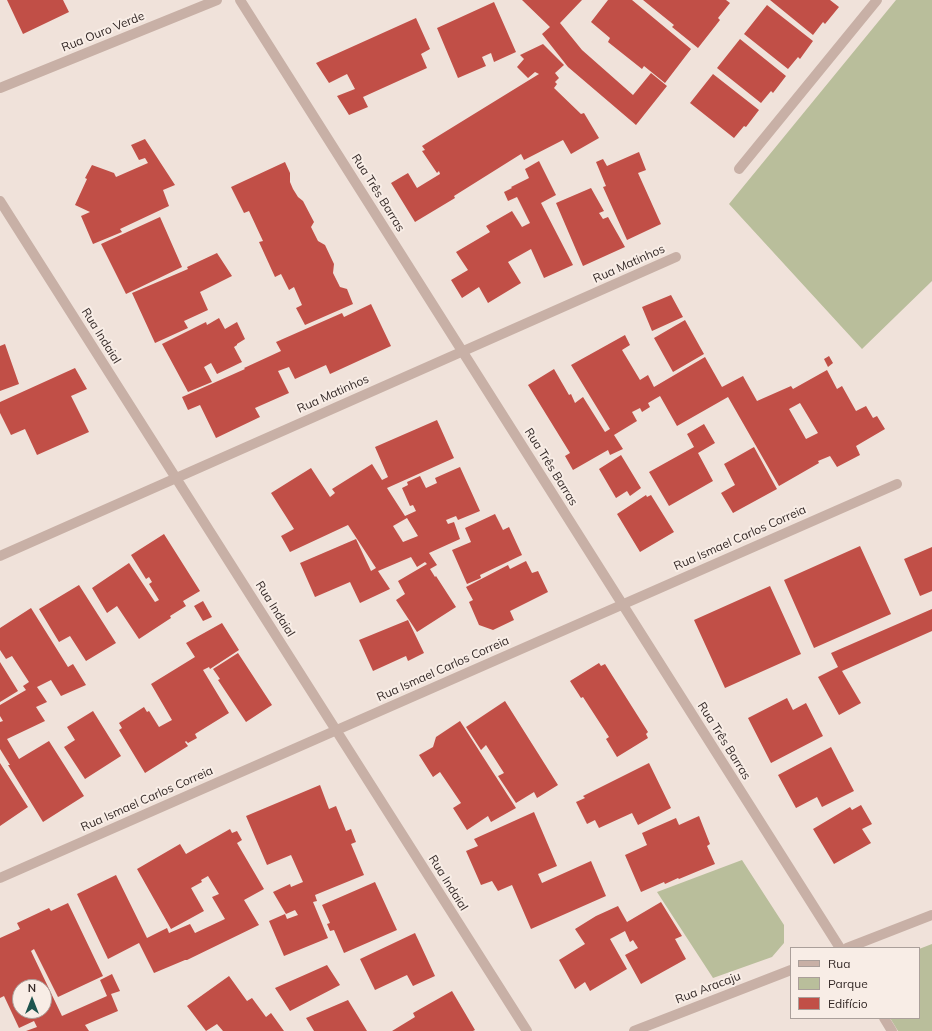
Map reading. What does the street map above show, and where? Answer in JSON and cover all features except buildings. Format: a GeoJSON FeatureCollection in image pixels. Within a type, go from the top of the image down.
{"type":"FeatureCollection","features":[{"type":"Feature","properties":{"kind":"street","name":"Rua Ouro Verde"},"geometry":{"type":"LineString","coordinates":[[0,88],[217,0]]}},
{"type":"Feature","properties":{"kind":"street","name":"Rua Três Barras"},"geometry":{"type":"LineString","coordinates":[[240,0],[839,947]]}},
{"type":"Feature","properties":{"kind":"street"},"geometry":{"type":"LineString","coordinates":[[740,169],[877,0]]}},
{"type":"Feature","properties":{"kind":"street","name":"Rua Indaial"},"geometry":{"type":"LineString","coordinates":[[0,201],[527,1031]]}},
{"type":"Feature","properties":{"kind":"street","name":"Rua Matinhos"},"geometry":{"type":"LineString","coordinates":[[0,556],[676,257]]}},
{"type":"Feature","properties":{"kind":"street","name":"Rua Ismael Carlos Correia"},"geometry":{"type":"LineString","coordinates":[[0,878],[897,484]]}},
{"type":"Feature","properties":{"kind":"street"},"geometry":{"type":"LineString","coordinates":[[850,947],[932,915]]}},
{"type":"Feature","properties":{"kind":"street","name":"Rua Aracaju"},"geometry":{"type":"LineString","coordinates":[[634,1031],[790,970]]}},
{"type":"Feature","properties":{"kind":"street"},"geometry":{"type":"LineString","coordinates":[[885,1019],[892,1031]]}},
{"type":"Feature","properties":{"kind":"green space"},"geometry":{"type":"Polygon","coordinates":[[[896,0],[932,0],[932,281],[862,349],[729,204],[896,0]]]}},
{"type":"Feature","properties":{"kind":"green space"},"geometry":{"type":"Polygon","coordinates":[[[742,860],[784,925],[784,943],[772,957],[713,978],[657,892],[742,860]]]}},
{"type":"Feature","properties":{"kind":"green space"},"geometry":{"type":"Polygon","coordinates":[[[932,944],[932,1031],[898,1031],[891,1019],[920,1019],[920,949],[932,944]]]}}]}
